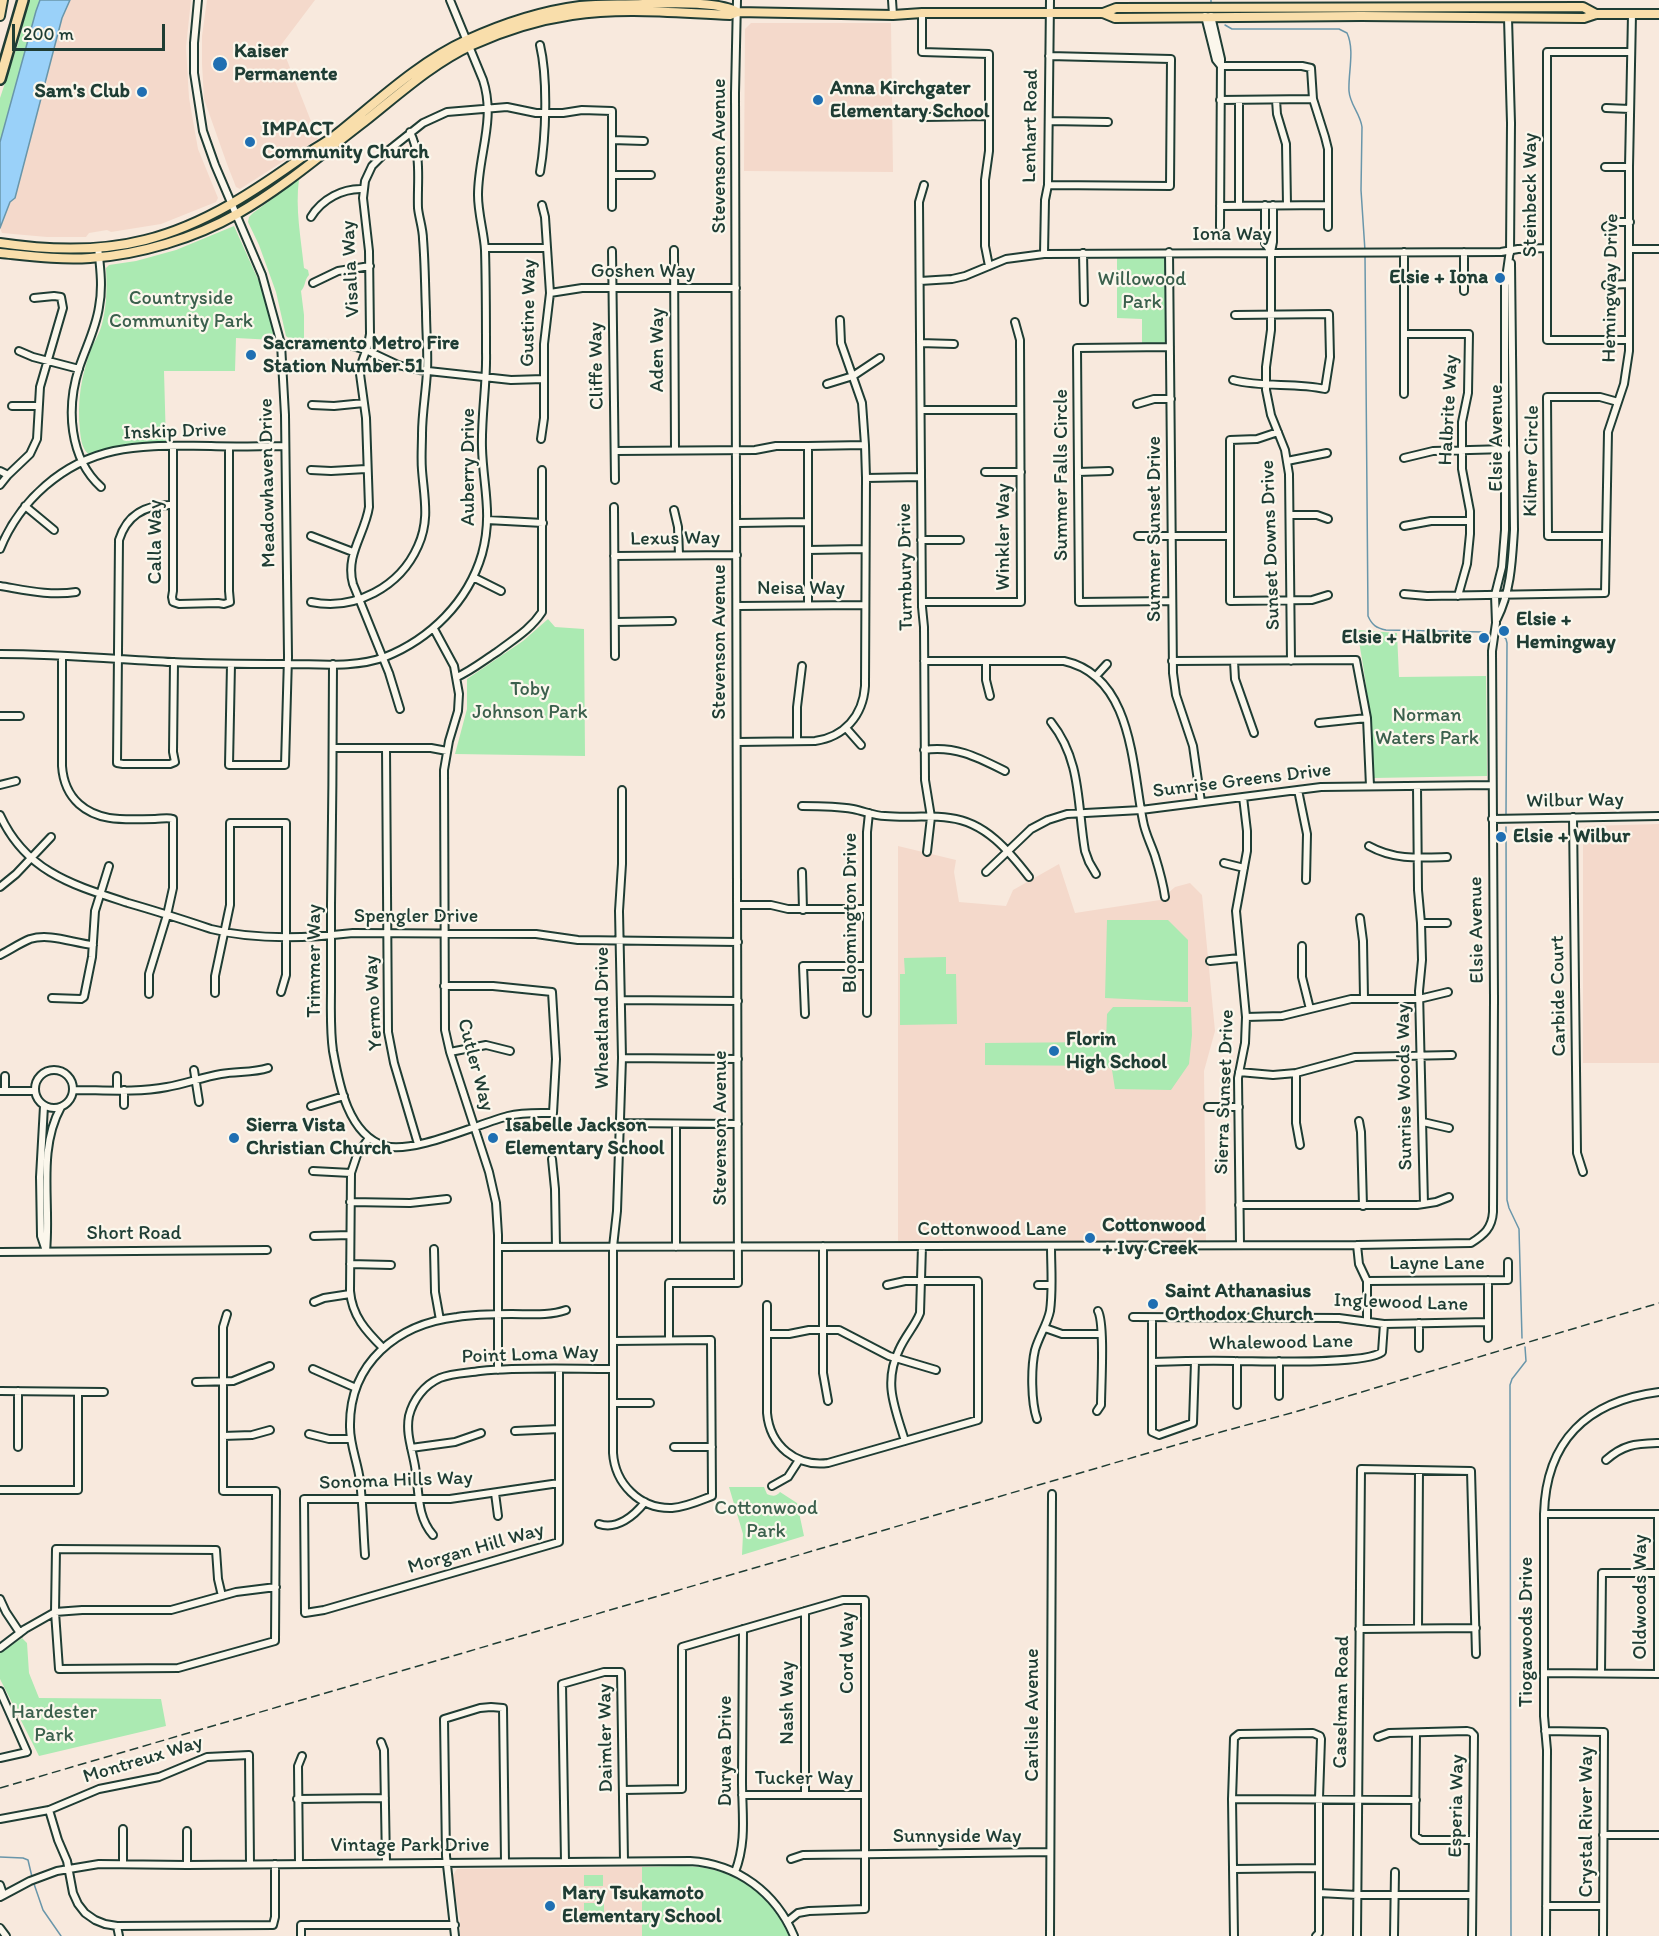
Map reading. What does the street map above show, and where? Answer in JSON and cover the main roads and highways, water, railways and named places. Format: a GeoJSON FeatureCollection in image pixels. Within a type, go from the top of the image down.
{"type":"FeatureCollection","features":[{"type":"Feature","properties":{"kind":"highway"},"geometry":{"type":"LineString","coordinates":[[0,79],[23,0]]}},
{"type":"Feature","properties":{"kind":"main road"},"geometry":{"type":"LineString","coordinates":[[0,16],[3,0]]}},
{"type":"Feature","properties":{"kind":"main road"},"geometry":{"type":"LineString","coordinates":[[0,243],[54,248],[98,247],[145,240],[206,217],[275,178],[329,140],[409,76],[467,44],[531,16],[580,6],[676,4],[730,7],[737,12],[892,15],[1103,13],[1116,8],[1508,4],[1584,8],[1596,14]]}},
{"type":"Feature","properties":{"kind":"main road","name":"Elsie Avenue"},"geometry":{"type":"LineString","coordinates":[[1508,4],[1508,18]]}},
{"type":"Feature","properties":{"kind":"main road"},"geometry":{"type":"LineString","coordinates":[[1103,13],[1115,18],[1208,16],[1584,18],[1596,14],[1659,14]]}},
{"type":"Feature","properties":{"kind":"main road"},"geometry":{"type":"LineString","coordinates":[[0,254],[45,258],[99,257],[155,247],[202,230],[237,214],[283,184],[467,44]]}},
{"type":"Feature","properties":{"kind":"water"},"geometry":{"type":"Polygon","coordinates":[[[40,0],[70,0],[62,18],[15,198],[10,202],[0,228],[0,142],[40,0]]]}},
{"type":"Feature","properties":{"kind":"waterway"},"geometry":{"type":"LineString","coordinates":[[1225,25],[1232,29],[1339,29],[1347,33],[1351,54],[1350,96],[1362,127],[1361,190],[1365,251]]}},
{"type":"Feature","properties":{"kind":"waterway"},"geometry":{"type":"LineString","coordinates":[[1365,256],[1368,616],[1375,626],[1386,630],[1484,632]]}},
{"type":"Feature","properties":{"kind":"waterway"},"geometry":{"type":"LineString","coordinates":[[1503,636],[1507,643],[1506,814]]}},
{"type":"Feature","properties":{"kind":"waterway"},"geometry":{"type":"LineString","coordinates":[[1506,827],[1507,1200],[1519,1229],[1522,1338]]}},
{"type":"Feature","properties":{"kind":"waterway"},"geometry":{"type":"LineString","coordinates":[[1511,1936],[1510,1385],[1526,1361],[1525,1347]]}},
{"type":"Feature","properties":{"kind":"waterway"},"geometry":{"type":"LineString","coordinates":[[0,1857],[28,1860],[32,1877]]}},
{"type":"Feature","properties":{"kind":"waterway"},"geometry":{"type":"LineString","coordinates":[[33,1881],[43,1910],[61,1936]]}},
{"type":"Feature","properties":{"kind":"railway"},"geometry":{"type":"LineString","coordinates":[[0,1788],[1295,1412],[1659,1303]]}},
{"type":"Feature","properties":{"kind":"place","name":"Kaiser Permanente"},"geometry":{"type":"Point","coordinates":[220,64]}},
{"type":"Feature","properties":{"kind":"place","name":"Sam's Club"},"geometry":{"type":"Point","coordinates":[142,92]}},
{"type":"Feature","properties":{"kind":"place","name":"Anna Kirchgater Elementary School"},"geometry":{"type":"Point","coordinates":[818,100]}},
{"type":"Feature","properties":{"kind":"place","name":"IMPACT Community Church"},"geometry":{"type":"Point","coordinates":[250,142]}},
{"type":"Feature","properties":{"kind":"place","name":"Elsie + Iona"},"geometry":{"type":"Point","coordinates":[1500,278]}},
{"type":"Feature","properties":{"kind":"place","name":"Sacramento Metro Fire Station Number 51"},"geometry":{"type":"Point","coordinates":[251,355]}},
{"type":"Feature","properties":{"kind":"place","name":"Elsie + Hemingway"},"geometry":{"type":"Point","coordinates":[1504,631]}},
{"type":"Feature","properties":{"kind":"place","name":"Elsie + Halbrite"},"geometry":{"type":"Point","coordinates":[1484,638]}},
{"type":"Feature","properties":{"kind":"place","name":"Elsie + Wilbur"},"geometry":{"type":"Point","coordinates":[1501,837]}},
{"type":"Feature","properties":{"kind":"place","name":"Florin High School"},"geometry":{"type":"Point","coordinates":[1054,1051]}},
{"type":"Feature","properties":{"kind":"place","name":"Sierra Vista Christian Church"},"geometry":{"type":"Point","coordinates":[234,1138]}},
{"type":"Feature","properties":{"kind":"place","name":"Isabelle Jackson Elementary School"},"geometry":{"type":"Point","coordinates":[493,1138]}},
{"type":"Feature","properties":{"kind":"place","name":"Cottonwood + Ivy Creek"},"geometry":{"type":"Point","coordinates":[1090,1238]}},
{"type":"Feature","properties":{"kind":"place","name":"Saint Athanasius Orthodox Church"},"geometry":{"type":"Point","coordinates":[1153,1304]}},
{"type":"Feature","properties":{"kind":"place","name":"Mary Tsukamoto Elementary School"},"geometry":{"type":"Point","coordinates":[550,1906]}},
{"type":"Feature","properties":{"kind":"park label","name":"Willowood Park"},"geometry":{"type":"Point","coordinates":[1142,292]}},
{"type":"Feature","properties":{"kind":"park label","name":"Countryside Community Park"},"geometry":{"type":"Point","coordinates":[181,310]}},
{"type":"Feature","properties":{"kind":"park label","name":"Toby Johnson Park"},"geometry":{"type":"Point","coordinates":[530,702]}},
{"type":"Feature","properties":{"kind":"park label","name":"Norman Waters Park"},"geometry":{"type":"Point","coordinates":[1427,728]}},
{"type":"Feature","properties":{"kind":"park label","name":"Cottonwood Park"},"geometry":{"type":"Point","coordinates":[766,1520]}},
{"type":"Feature","properties":{"kind":"park label","name":"Hardester Park"},"geometry":{"type":"Point","coordinates":[54,1724]}}]}
